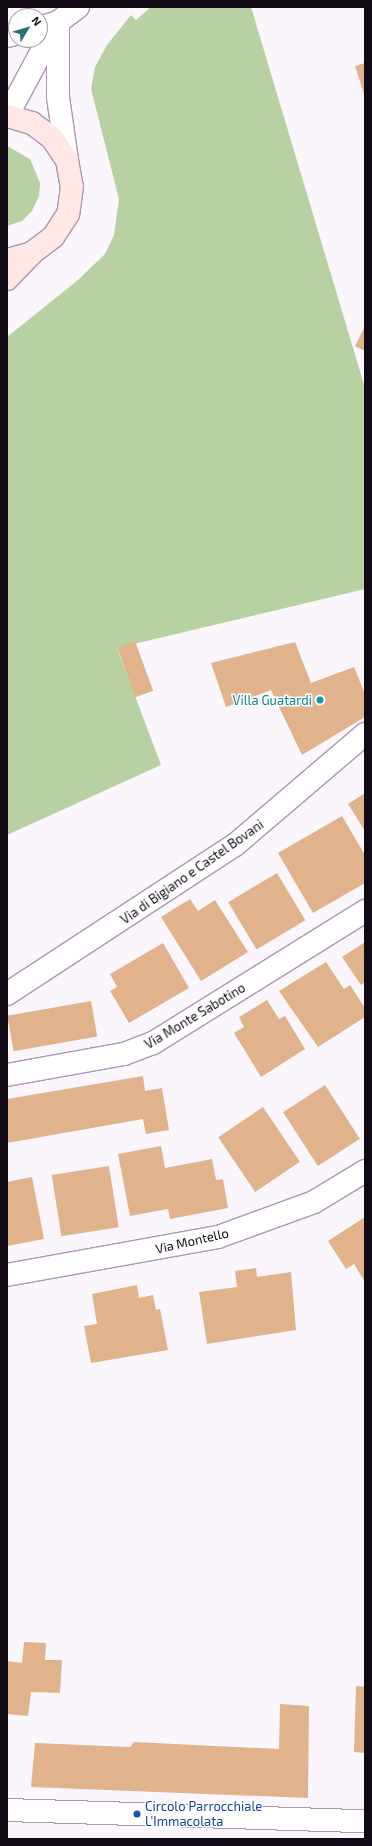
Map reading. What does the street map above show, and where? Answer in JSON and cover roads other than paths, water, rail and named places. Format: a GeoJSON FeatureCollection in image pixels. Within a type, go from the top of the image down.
{"type":"FeatureCollection","features":[{"type":"Feature","properties":{"kind":"main road"},"geometry":{"type":"LineString","coordinates":[[7,116],[24,119],[43,130],[58,145],[67,160],[72,187],[68,214],[53,237],[32,253],[7,279]]}},
{"type":"Feature","properties":{"kind":"main road"},"geometry":{"type":"LineString","coordinates":[[7,260],[32,253]]}},
{"type":"Feature","properties":{"kind":"street"},"geometry":{"type":"LineString","coordinates":[[7,116],[49,25],[78,7]]}},
{"type":"Feature","properties":{"kind":"street"},"geometry":{"type":"LineString","coordinates":[[49,25],[67,160]]}},
{"type":"Feature","properties":{"kind":"street","name":"Via di Bigiano e Castel Bovani"},"geometry":{"type":"LineString","coordinates":[[7,994],[235,845],[365,734]]}},
{"type":"Feature","properties":{"kind":"street","name":"Via Monte Sabotino"},"geometry":{"type":"LineString","coordinates":[[7,1074],[124,1054],[153,1043],[365,911]]}},
{"type":"Feature","properties":{"kind":"street","name":"Via Montello"},"geometry":{"type":"LineString","coordinates":[[7,1275],[218,1237],[314,1202],[365,1171]]}},
{"type":"Feature","properties":{"kind":"street"},"geometry":{"type":"LineString","coordinates":[[7,1810],[365,1821]]}},
{"type":"Feature","properties":{"kind":"place","name":"Villa Guatardi"},"geometry":{"type":"Point","coordinates":[320,700]}},
{"type":"Feature","properties":{"kind":"place","name":"Circolo Parrocchiale L'Immacolata"},"geometry":{"type":"Point","coordinates":[137,1814]}}]}
